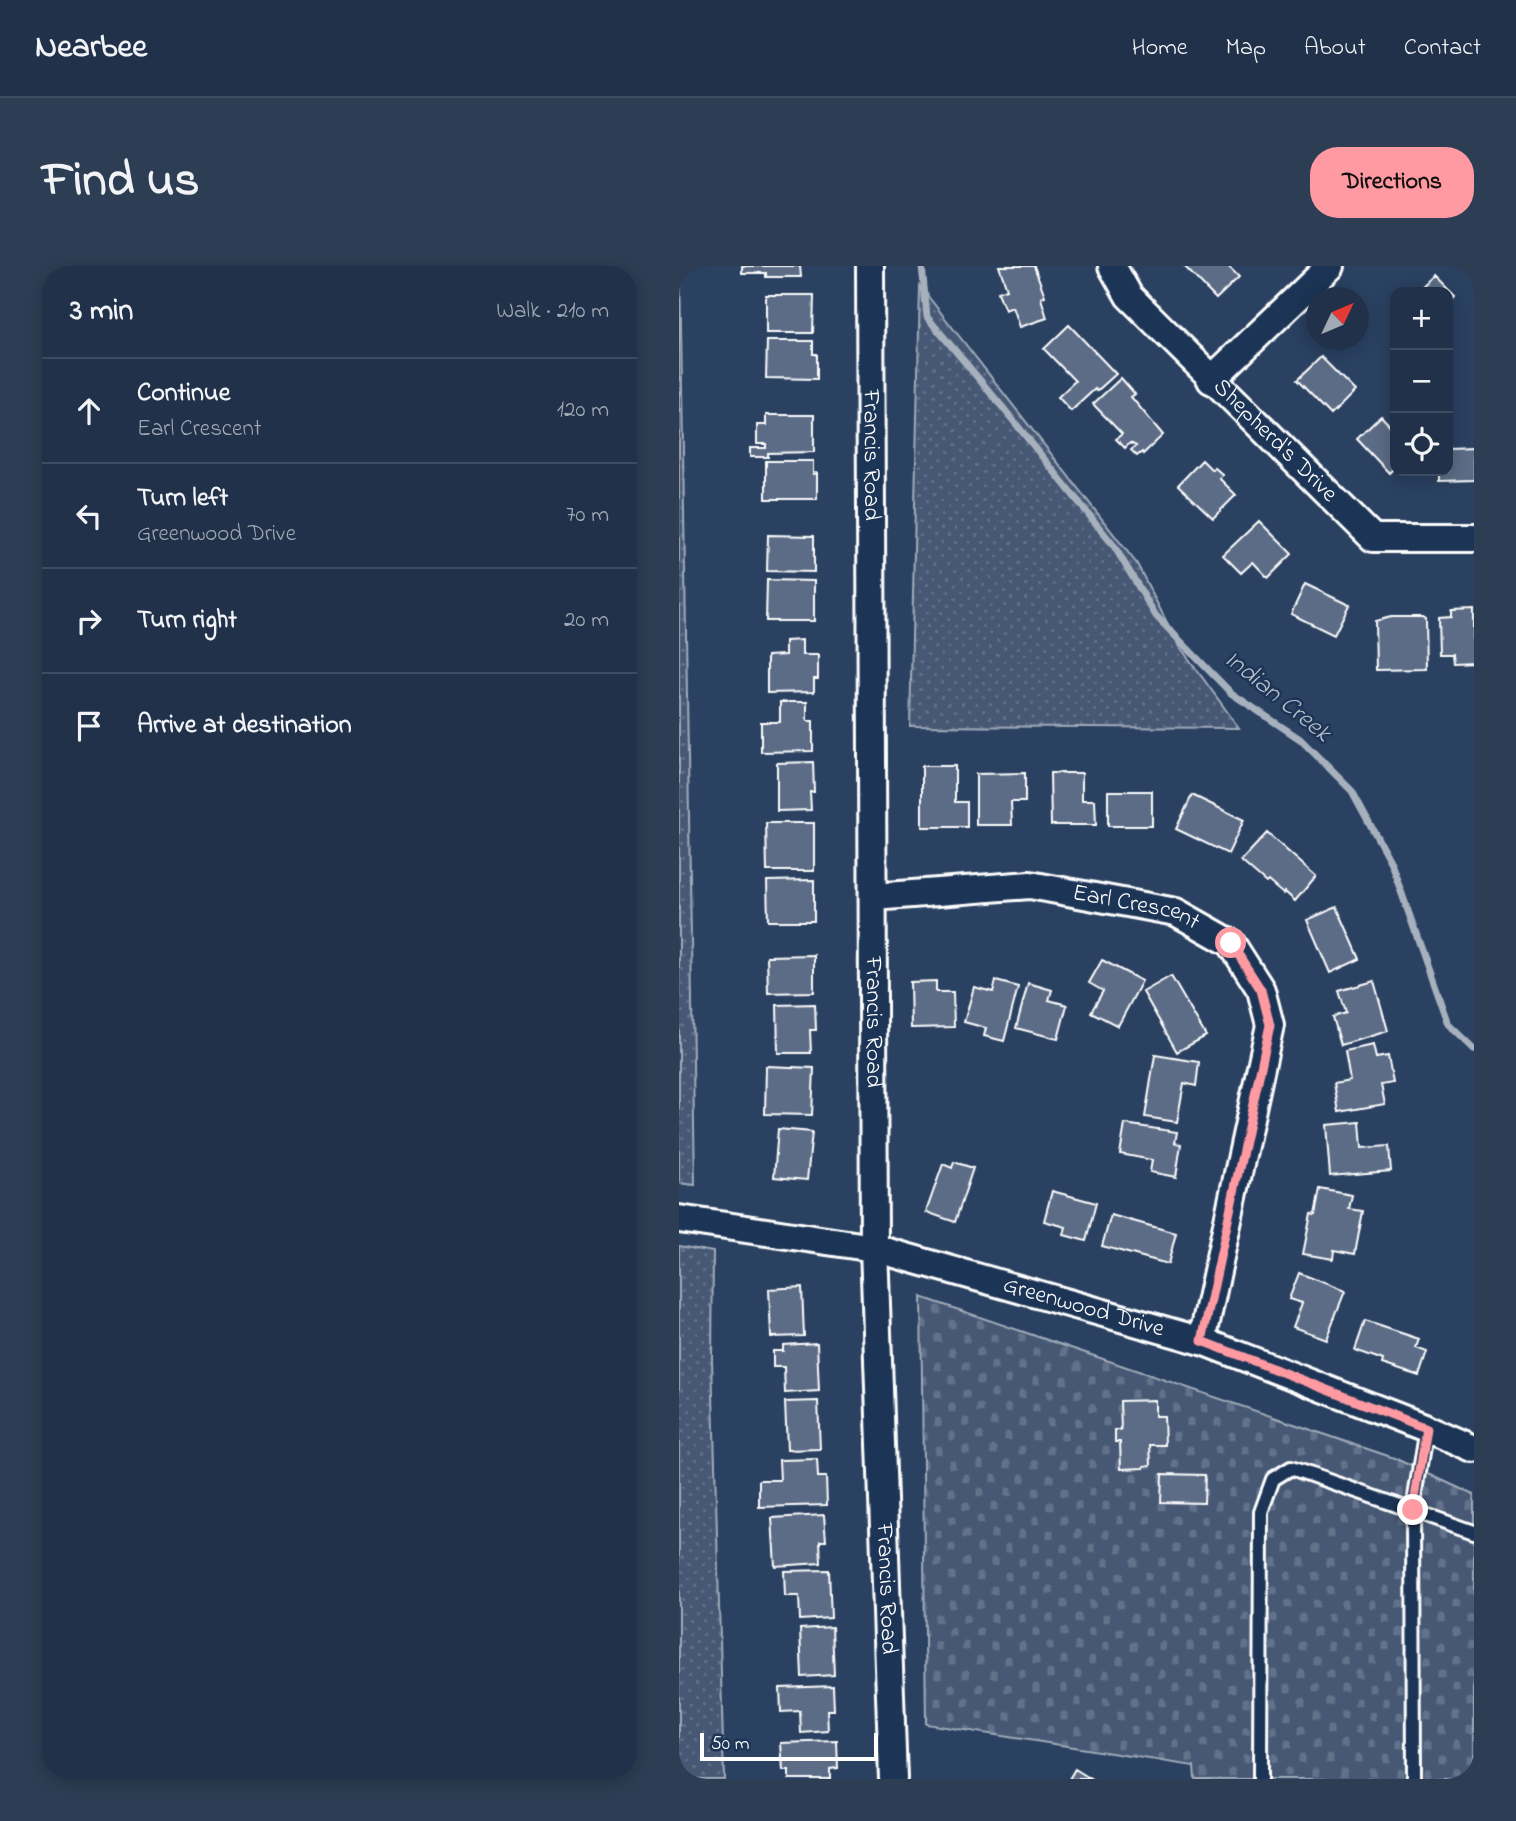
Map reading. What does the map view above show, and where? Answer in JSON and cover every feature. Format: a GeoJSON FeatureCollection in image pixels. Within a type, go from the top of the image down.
{"type":"FeatureCollection","features":[{"type":"Feature","properties":{"kind":"street","name":"Francis Road"},"geometry":{"type":"LineString","coordinates":[[870,266],[874,1248],[893,1779]]}},
{"type":"Feature","properties":{"kind":"street","name":"Shepherd's Drive"},"geometry":{"type":"LineString","coordinates":[[1112,266],[1129,296],[1373,538],[1474,538]]}},
{"type":"Feature","properties":{"kind":"street"},"geometry":{"type":"LineString","coordinates":[[1211,380],[1330,266]]}},
{"type":"Feature","properties":{"kind":"street","name":"Earl Crescent"},"geometry":{"type":"LineString","coordinates":[[873,897],[1030,885],[1176,912],[1231,943],[1261,990],[1270,1025],[1202,1341]]}},
{"type":"Feature","properties":{"kind":"street","name":"Greenwood Drive"},"geometry":{"type":"LineString","coordinates":[[679,1219],[874,1248],[1202,1341],[1474,1449]]}},
{"type":"Feature","properties":{"kind":"lane"},"geometry":{"type":"LineString","coordinates":[[1414,1779],[1413,1510],[1426,1428]]}},
{"type":"Feature","properties":{"kind":"lane"},"geometry":{"type":"LineString","coordinates":[[1260,1779],[1261,1512],[1273,1479],[1291,1468],[1474,1532]]}},
{"type":"Feature","properties":{"kind":"green space"},"geometry":{"type":"Polygon","coordinates":[[[680,266],[695,1185],[679,1183],[680,266]]]}},
{"type":"Feature","properties":{"kind":"green space"},"geometry":{"type":"Polygon","coordinates":[[[920,286],[1137,564],[1178,644],[1239,728],[910,726],[920,286]]]}},
{"type":"Feature","properties":{"kind":"green space"},"geometry":{"type":"Polygon","coordinates":[[[679,1246],[713,1252],[712,1360],[724,1779],[679,1779],[679,1246]]]}},
{"type":"Feature","properties":{"kind":"green space"},"geometry":{"type":"Polygon","coordinates":[[[921,1297],[1394,1458],[1474,1495],[1474,1779],[1195,1779],[1194,1766],[926,1724],[921,1297]]]}},
{"type":"Feature","properties":{"kind":"building"},"geometry":{"type":"Polygon","coordinates":[[[742,266],[800,266],[801,277],[766,277],[766,273],[742,273],[742,266]]]}},
{"type":"Feature","properties":{"kind":"building"},"geometry":{"type":"Polygon","coordinates":[[[999,266],[1034,266],[1045,296],[1041,298],[1047,318],[1020,327],[1013,307],[1005,310],[998,292],[1007,289],[999,266]]]}},
{"type":"Feature","properties":{"kind":"building"},"geometry":{"type":"Polygon","coordinates":[[[1184,266],[1228,266],[1239,277],[1216,299],[1184,266]]]}},
{"type":"Feature","properties":{"kind":"building"},"geometry":{"type":"Polygon","coordinates":[[[1434,276],[1445,287],[1422,287],[1434,276]]]}},
{"type":"Feature","properties":{"kind":"building"},"geometry":{"type":"Polygon","coordinates":[[[766,295],[814,295],[813,333],[766,333],[766,295]]]}},
{"type":"Feature","properties":{"kind":"building"},"geometry":{"type":"Polygon","coordinates":[[[1069,325],[1116,374],[1071,411],[1058,397],[1075,381],[1044,349],[1069,325]]]}},
{"type":"Feature","properties":{"kind":"building"},"geometry":{"type":"Polygon","coordinates":[[[767,341],[813,341],[813,354],[817,354],[817,379],[766,378],[767,341]]]}},
{"type":"Feature","properties":{"kind":"building"},"geometry":{"type":"Polygon","coordinates":[[[1321,357],[1355,391],[1331,415],[1297,380],[1321,357]]]}},
{"type":"Feature","properties":{"kind":"building"},"geometry":{"type":"Polygon","coordinates":[[[1121,378],[1135,394],[1131,397],[1163,435],[1143,454],[1142,452],[1137,456],[1131,450],[1136,446],[1130,443],[1125,448],[1116,439],[1122,434],[1093,404],[1121,378]]]}},
{"type":"Feature","properties":{"kind":"building"},"geometry":{"type":"Polygon","coordinates":[[[766,415],[814,415],[814,452],[768,453],[768,457],[750,457],[750,448],[766,448],[766,444],[757,444],[757,425],[766,425],[766,415]]]}},
{"type":"Feature","properties":{"kind":"building"},"geometry":{"type":"Polygon","coordinates":[[[1381,416],[1390,426],[1389,473],[1357,439],[1381,416]]]}},
{"type":"Feature","properties":{"kind":"building"},"geometry":{"type":"Polygon","coordinates":[[[1474,448],[1474,480],[1439,481],[1439,476],[1453,476],[1453,449],[1474,448]]]}},
{"type":"Feature","properties":{"kind":"building"},"geometry":{"type":"Polygon","coordinates":[[[1202,460],[1212,470],[1214,467],[1223,475],[1219,478],[1236,495],[1213,518],[1178,485],[1202,460]]]}},
{"type":"Feature","properties":{"kind":"building"},"geometry":{"type":"Polygon","coordinates":[[[766,461],[813,461],[813,474],[817,473],[817,499],[766,499],[766,461]]]}},
{"type":"Feature","properties":{"kind":"building"},"geometry":{"type":"Polygon","coordinates":[[[1259,521],[1292,554],[1268,578],[1253,562],[1241,573],[1223,555],[1259,521]]]}},
{"type":"Feature","properties":{"kind":"building"},"geometry":{"type":"Polygon","coordinates":[[[768,535],[814,536],[814,572],[767,571],[768,535]]]}},
{"type":"Feature","properties":{"kind":"building"},"geometry":{"type":"Polygon","coordinates":[[[767,580],[814,581],[814,621],[766,621],[767,580]]]}},
{"type":"Feature","properties":{"kind":"building"},"geometry":{"type":"Polygon","coordinates":[[[1305,584],[1349,605],[1334,635],[1291,614],[1305,584]]]}},
{"type":"Feature","properties":{"kind":"building"},"geometry":{"type":"Polygon","coordinates":[[[1474,610],[1474,662],[1453,663],[1452,654],[1440,654],[1439,618],[1451,617],[1451,611],[1474,610]]]}},
{"type":"Feature","properties":{"kind":"building"},"geometry":{"type":"Polygon","coordinates":[[[1391,617],[1426,619],[1427,669],[1376,670],[1375,621],[1391,617]]]}},
{"type":"Feature","properties":{"kind":"building"},"geometry":{"type":"Polygon","coordinates":[[[802,640],[802,655],[818,655],[818,679],[814,679],[814,692],[767,693],[767,656],[785,655],[785,641],[802,640]]]}},
{"type":"Feature","properties":{"kind":"building"},"geometry":{"type":"Polygon","coordinates":[[[780,702],[807,702],[807,721],[813,721],[813,751],[761,752],[761,722],[780,722],[780,702]]]}},
{"type":"Feature","properties":{"kind":"building"},"geometry":{"type":"Polygon","coordinates":[[[813,762],[814,792],[810,792],[811,810],[777,811],[777,763],[813,762]]]}},
{"type":"Feature","properties":{"kind":"building"},"geometry":{"type":"Polygon","coordinates":[[[922,766],[955,766],[955,802],[967,802],[967,827],[922,827],[922,766]]]}},
{"type":"Feature","properties":{"kind":"building"},"geometry":{"type":"Polygon","coordinates":[[[1025,773],[1025,802],[1011,802],[1012,825],[976,825],[976,774],[1025,773]]]}},
{"type":"Feature","properties":{"kind":"building"},"geometry":{"type":"Polygon","coordinates":[[[1050,773],[1082,773],[1082,800],[1095,800],[1096,825],[1051,825],[1050,773]]]}},
{"type":"Feature","properties":{"kind":"building"},"geometry":{"type":"Polygon","coordinates":[[[1108,791],[1152,791],[1152,826],[1108,826],[1108,791]]]}},
{"type":"Feature","properties":{"kind":"building"},"geometry":{"type":"Polygon","coordinates":[[[1192,795],[1244,820],[1228,854],[1176,829],[1192,795]]]}},
{"type":"Feature","properties":{"kind":"building"},"geometry":{"type":"Polygon","coordinates":[[[766,823],[814,823],[814,871],[767,871],[766,823]]]}},
{"type":"Feature","properties":{"kind":"building"},"geometry":{"type":"Polygon","coordinates":[[[1267,833],[1316,876],[1295,901],[1268,881],[1266,883],[1241,861],[1267,833]]]}},
{"type":"Feature","properties":{"kind":"building"},"geometry":{"type":"Polygon","coordinates":[[[814,880],[814,921],[768,921],[767,881],[814,880]]]}},
{"type":"Feature","properties":{"kind":"building"},"geometry":{"type":"Polygon","coordinates":[[[1337,907],[1360,959],[1330,973],[1307,920],[1337,907]]]}},
{"type":"Feature","properties":{"kind":"building"},"geometry":{"type":"Polygon","coordinates":[[[814,955],[814,992],[768,993],[767,956],[814,955]]]}},
{"type":"Feature","properties":{"kind":"building"},"geometry":{"type":"Polygon","coordinates":[[[1102,960],[1142,981],[1118,1026],[1091,1012],[1103,991],[1089,983],[1102,960]]]}},
{"type":"Feature","properties":{"kind":"building"},"geometry":{"type":"Polygon","coordinates":[[[1171,976],[1206,1036],[1177,1052],[1143,992],[1171,976]]]}},
{"type":"Feature","properties":{"kind":"building"},"geometry":{"type":"Polygon","coordinates":[[[936,981],[936,992],[953,992],[954,1027],[911,1028],[910,982],[936,981]]]}},
{"type":"Feature","properties":{"kind":"building"},"geometry":{"type":"Polygon","coordinates":[[[996,981],[1018,987],[1004,1041],[984,1036],[986,1028],[964,1022],[974,987],[993,992],[996,981]]]}},
{"type":"Feature","properties":{"kind":"building"},"geometry":{"type":"Polygon","coordinates":[[[1374,981],[1388,1031],[1341,1045],[1333,1017],[1346,1013],[1339,991],[1374,981]]]}},
{"type":"Feature","properties":{"kind":"building"},"geometry":{"type":"Polygon","coordinates":[[[1028,983],[1052,990],[1049,1000],[1067,1005],[1058,1039],[1016,1028],[1028,983]]]}},
{"type":"Feature","properties":{"kind":"building"},"geometry":{"type":"Polygon","coordinates":[[[815,1004],[816,1030],[810,1030],[811,1053],[778,1053],[777,1005],[815,1004]]]}},
{"type":"Feature","properties":{"kind":"building"},"geometry":{"type":"Polygon","coordinates":[[[1373,1045],[1376,1058],[1388,1056],[1393,1083],[1381,1085],[1385,1104],[1339,1112],[1334,1083],[1350,1080],[1345,1051],[1373,1045]]]}},
{"type":"Feature","properties":{"kind":"building"},"geometry":{"type":"Polygon","coordinates":[[[1155,1055],[1199,1062],[1196,1086],[1184,1083],[1177,1122],[1145,1117],[1155,1055]]]}},
{"type":"Feature","properties":{"kind":"building"},"geometry":{"type":"Polygon","coordinates":[[[766,1066],[814,1068],[812,1115],[765,1114],[766,1066]]]}},
{"type":"Feature","properties":{"kind":"building"},"geometry":{"type":"Polygon","coordinates":[[[1360,1122],[1362,1148],[1389,1146],[1391,1171],[1330,1176],[1326,1125],[1360,1122]]]}},
{"type":"Feature","properties":{"kind":"building"},"geometry":{"type":"Polygon","coordinates":[[[1125,1124],[1177,1132],[1175,1143],[1181,1144],[1176,1177],[1150,1172],[1152,1160],[1120,1154],[1125,1124]]]}},
{"type":"Feature","properties":{"kind":"building"},"geometry":{"type":"Polygon","coordinates":[[[778,1129],[812,1132],[807,1180],[774,1177],[778,1129]]]}},
{"type":"Feature","properties":{"kind":"building"},"geometry":{"type":"Polygon","coordinates":[[[954,1162],[973,1168],[955,1222],[926,1212],[943,1164],[952,1168],[954,1162]]]}},
{"type":"Feature","properties":{"kind":"building"},"geometry":{"type":"Polygon","coordinates":[[[1320,1189],[1352,1195],[1349,1209],[1363,1211],[1355,1254],[1334,1250],[1333,1259],[1303,1254],[1311,1214],[1315,1215],[1320,1189]]]}},
{"type":"Feature","properties":{"kind":"building"},"geometry":{"type":"Polygon","coordinates":[[[1052,1191],[1096,1203],[1086,1241],[1064,1235],[1066,1227],[1044,1221],[1052,1191]]]}},
{"type":"Feature","properties":{"kind":"building"},"geometry":{"type":"Polygon","coordinates":[[[1111,1215],[1176,1233],[1168,1264],[1102,1246],[1111,1215]]]}},
{"type":"Feature","properties":{"kind":"building"},"geometry":{"type":"Polygon","coordinates":[[[1299,1273],[1345,1291],[1326,1339],[1293,1327],[1302,1303],[1289,1299],[1299,1273]]]}},
{"type":"Feature","properties":{"kind":"building"},"geometry":{"type":"Polygon","coordinates":[[[802,1287],[804,1336],[771,1337],[769,1289],[802,1287]]]}},
{"type":"Feature","properties":{"kind":"building"},"geometry":{"type":"Polygon","coordinates":[[[1365,1321],[1419,1339],[1416,1348],[1427,1352],[1419,1376],[1382,1364],[1383,1360],[1355,1350],[1365,1321]]]}},
{"type":"Feature","properties":{"kind":"building"},"geometry":{"type":"Polygon","coordinates":[[[817,1343],[819,1391],[785,1393],[784,1367],[773,1367],[773,1351],[783,1351],[783,1345],[817,1343]]]}},
{"type":"Feature","properties":{"kind":"building"},"geometry":{"type":"Polygon","coordinates":[[[1155,1400],[1155,1416],[1164,1416],[1165,1445],[1150,1445],[1151,1465],[1121,1469],[1120,1442],[1115,1442],[1115,1430],[1121,1430],[1120,1401],[1155,1400]]]}},
{"type":"Feature","properties":{"kind":"building"},"geometry":{"type":"Polygon","coordinates":[[[818,1401],[820,1449],[787,1450],[785,1402],[818,1401]]]}},
{"type":"Feature","properties":{"kind":"building"},"geometry":{"type":"Polygon","coordinates":[[[817,1459],[818,1477],[826,1477],[827,1505],[759,1507],[759,1480],[780,1480],[779,1460],[817,1459]]]}},
{"type":"Feature","properties":{"kind":"building"},"geometry":{"type":"Polygon","coordinates":[[[1162,1474],[1205,1475],[1204,1503],[1161,1502],[1162,1474]]]}},
{"type":"Feature","properties":{"kind":"building"},"geometry":{"type":"Polygon","coordinates":[[[824,1515],[826,1541],[820,1541],[821,1563],[775,1566],[772,1518],[824,1515]]]}},
{"type":"Feature","properties":{"kind":"building"},"geometry":{"type":"Polygon","coordinates":[[[829,1570],[831,1618],[800,1620],[799,1596],[785,1596],[784,1571],[829,1570]]]}},
{"type":"Feature","properties":{"kind":"building"},"geometry":{"type":"Polygon","coordinates":[[[832,1627],[834,1675],[802,1677],[800,1629],[832,1627]]]}},
{"type":"Feature","properties":{"kind":"building"},"geometry":{"type":"Polygon","coordinates":[[[833,1686],[834,1710],[827,1710],[828,1731],[801,1733],[800,1711],[781,1712],[780,1688],[833,1686]]]}},
{"type":"Feature","properties":{"kind":"building"},"geometry":{"type":"Polygon","coordinates":[[[837,1741],[838,1768],[830,1769],[830,1779],[789,1779],[789,1771],[783,1771],[781,1743],[837,1741]]]}},
{"type":"Feature","properties":{"kind":"building"},"geometry":{"type":"Polygon","coordinates":[[[1075,1769],[1091,1779],[1069,1779],[1075,1769]]]}},
{"type":"Feature","properties":{"kind":"waterway","name":"Indian Creek"},"geometry":{"type":"LineString","coordinates":[[922,266],[927,317],[1114,546],[1156,616],[1231,693],[1300,739],[1352,791],[1391,863],[1448,1024],[1474,1049]]}},
{"type":"Feature","properties":{"kind":"route"},"geometry":{"type":"LineString","coordinates":[[1231,943],[1261,990],[1270,1025],[1202,1341],[1426,1428],[1413,1510]]}}]}
